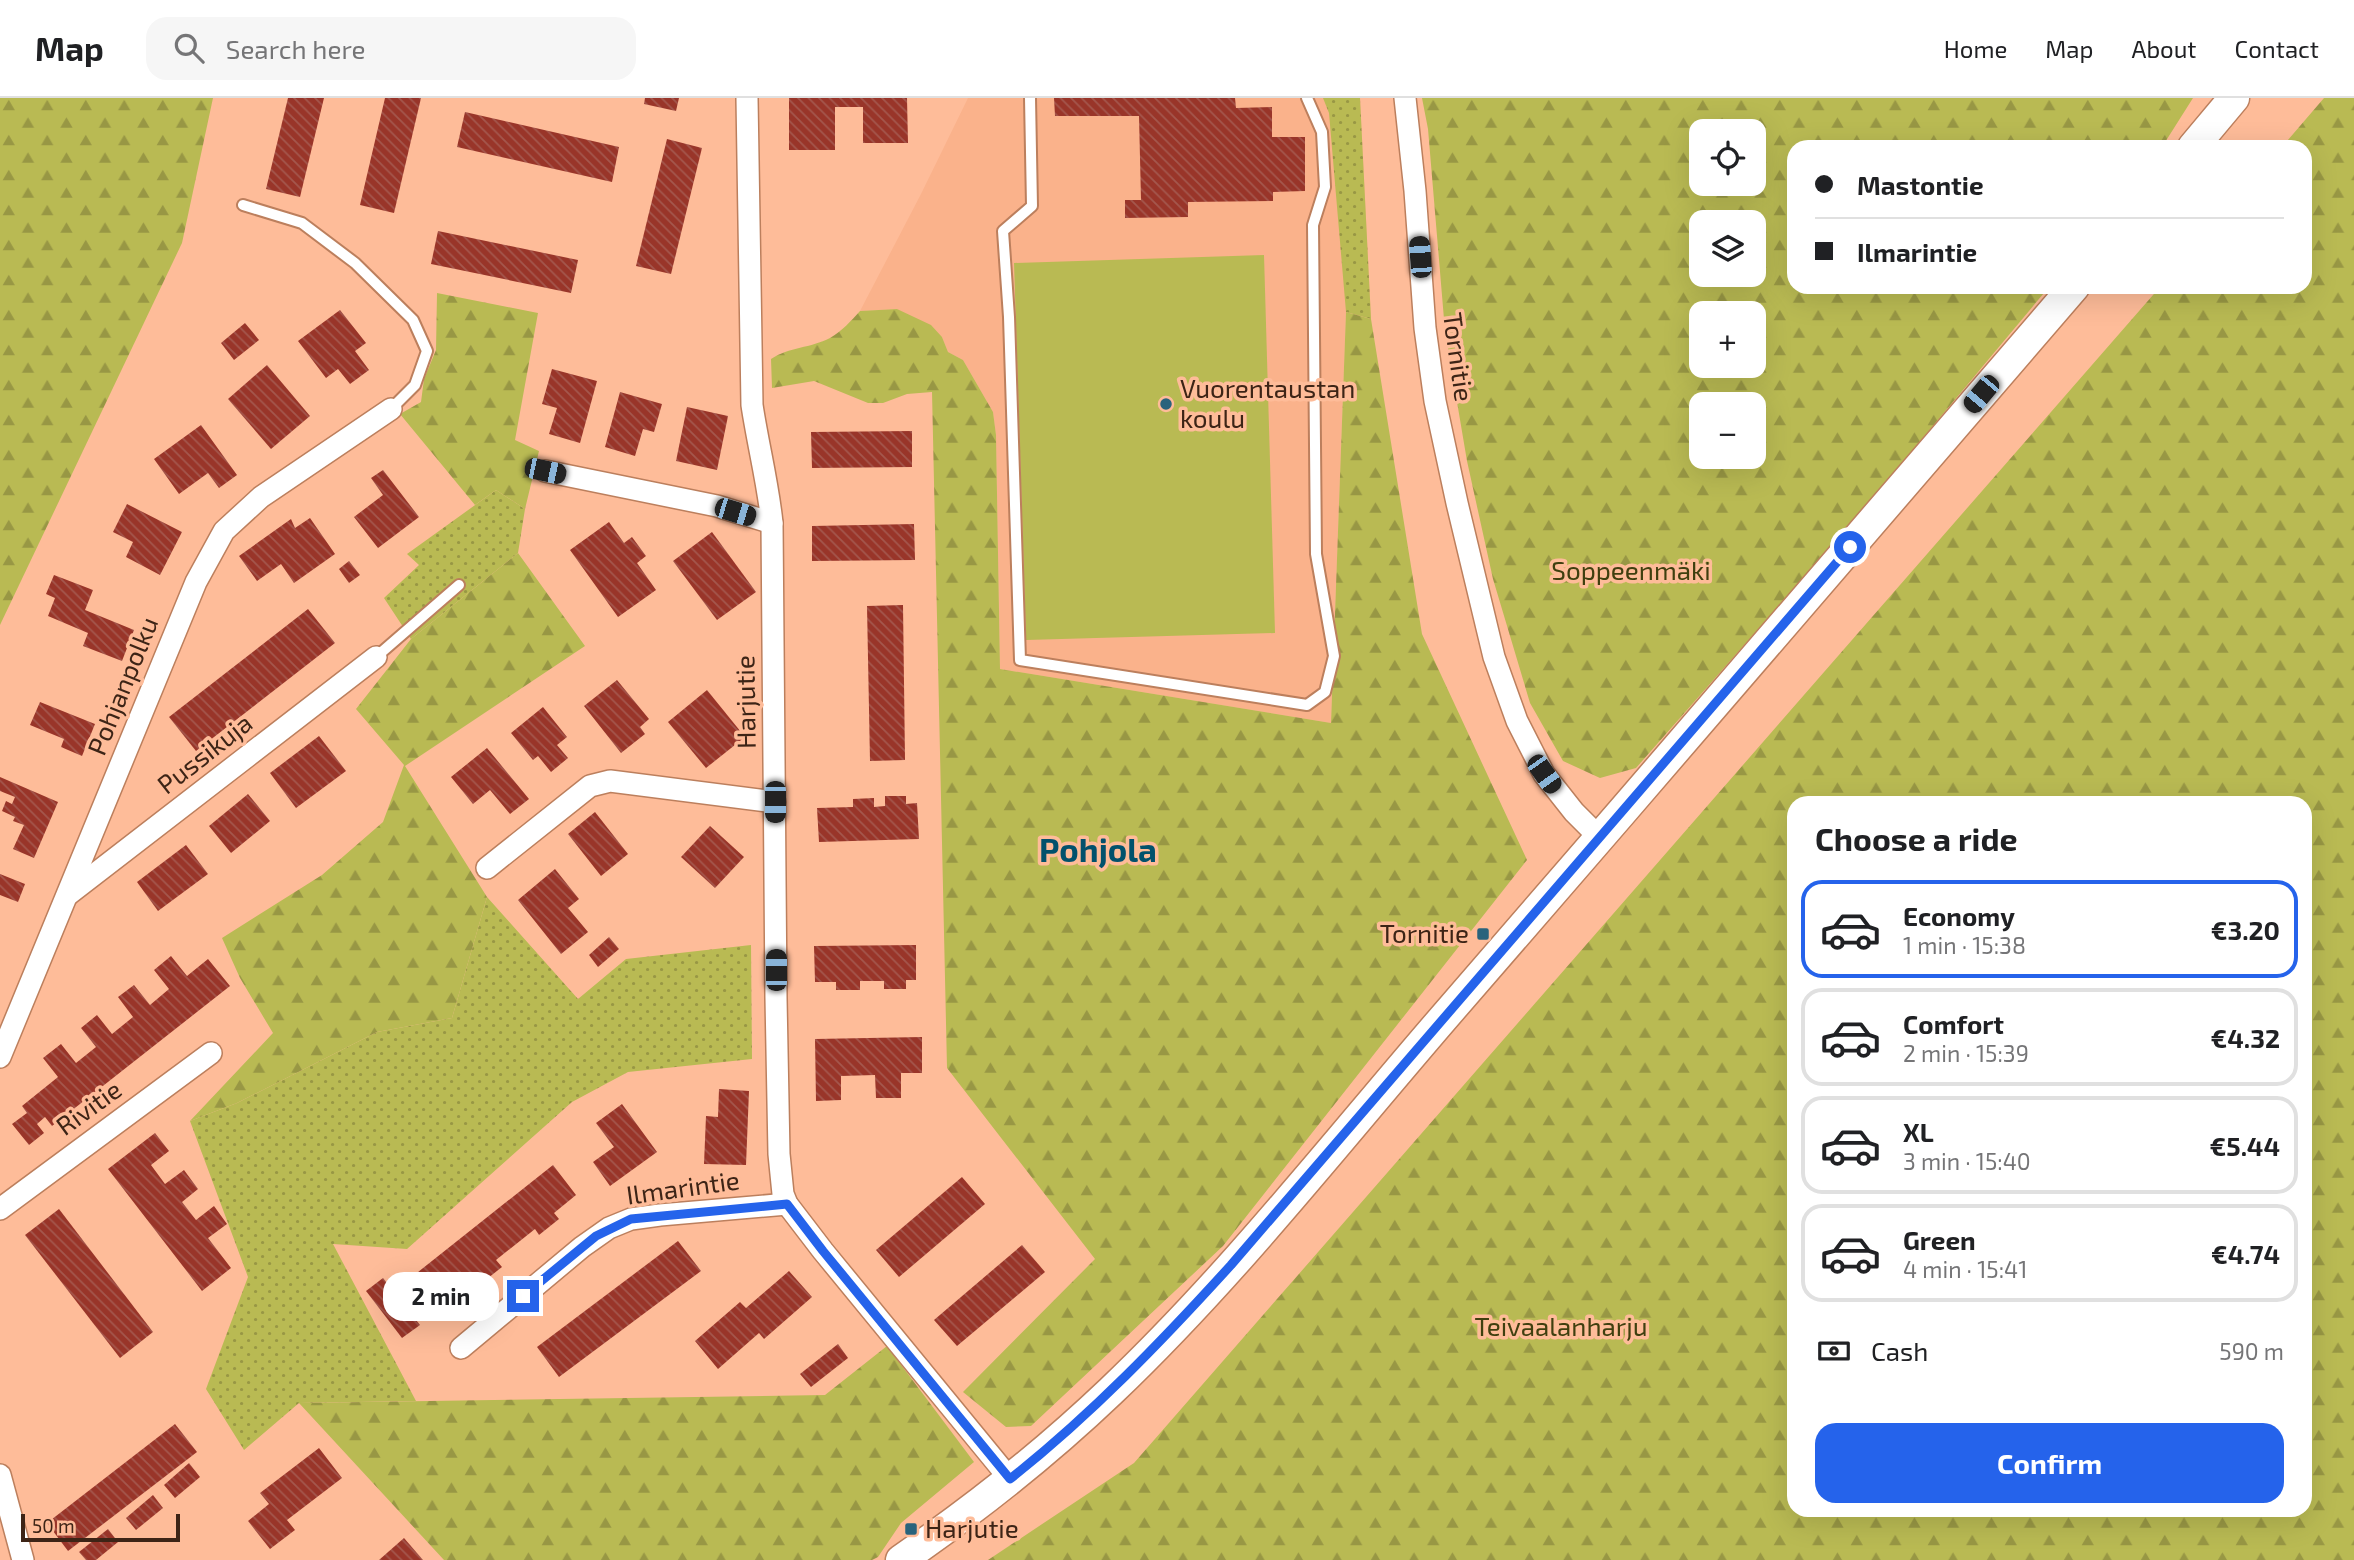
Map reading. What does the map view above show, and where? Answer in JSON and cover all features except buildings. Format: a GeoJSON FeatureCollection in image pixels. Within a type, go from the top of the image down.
{"type":"FeatureCollection","features":[{"type":"Feature","properties":{"kind":"main road"},"geometry":{"type":"LineString","coordinates":[[2199,140],[2234,98]]}},
{"type":"Feature","properties":{"kind":"main road"},"geometry":{"type":"LineString","coordinates":[[901,1560],[1010,1479],[1112,1390],[1198,1300],[1601,839],[2068,294]]}},
{"type":"Feature","properties":{"kind":"street","name":"Harjutie"},"geometry":{"type":"LineString","coordinates":[[747,98],[752,405],[772,523],[779,1143],[782,1185],[787,1204],[823,1251],[1010,1479]]}},
{"type":"Feature","properties":{"kind":"street","name":"Tornitie"},"geometry":{"type":"LineString","coordinates":[[1405,98],[1425,328],[1435,401],[1494,657],[1517,722],[1544,774],[1574,813],[1601,839]]}},
{"type":"Feature","properties":{"kind":"street","name":"Pohjanpolku"},"geometry":{"type":"LineString","coordinates":[[0,1057],[195,582],[224,531],[261,497],[391,409]]}},
{"type":"Feature","properties":{"kind":"street"},"geometry":{"type":"LineString","coordinates":[[545,471],[717,506],[772,523]]}},
{"type":"Feature","properties":{"kind":"street","name":"Pussikuja"},"geometry":{"type":"LineString","coordinates":[[68,895],[376,657]]}},
{"type":"Feature","properties":{"kind":"street"},"geometry":{"type":"LineString","coordinates":[[487,868],[590,786],[610,781],[775,802]]}},
{"type":"Feature","properties":{"kind":"street","name":"Rivitie"},"geometry":{"type":"LineString","coordinates":[[0,1209],[211,1053]]}},
{"type":"Feature","properties":{"kind":"street","name":"Ilmarintie"},"geometry":{"type":"LineString","coordinates":[[461,1348],[582,1247],[609,1228],[631,1219],[660,1215],[787,1204]]}},
{"type":"Feature","properties":{"kind":"street"},"geometry":{"type":"LineString","coordinates":[[0,1475],[7,1534],[23,1560]]}},
{"type":"Feature","properties":{"kind":"lane"},"geometry":{"type":"LineString","coordinates":[[1030,98],[1032,206],[1003,231],[1009,317],[1020,660],[1307,705],[1325,692],[1334,656],[1316,554],[1313,225],[1325,187],[1322,132],[1307,98]]}},
{"type":"Feature","properties":{"kind":"lane"},"geometry":{"type":"LineString","coordinates":[[243,205],[302,223],[355,263],[413,320],[426,351],[415,385],[391,409]]}},
{"type":"Feature","properties":{"kind":"lane"},"geometry":{"type":"LineString","coordinates":[[376,657],[459,585]]}},
{"type":"Feature","properties":{"kind":"shaded area","name":"Vuorentaustan koulu"},"geometry":{"type":"Polygon","coordinates":[[[968,98],[1360,98],[1371,319],[1346,312],[1331,723],[1000,669],[996,435],[993,412],[963,360],[948,352],[942,337],[897,309],[860,311],[968,98]]]}},
{"type":"Feature","properties":{"kind":"green space"},"geometry":{"type":"Polygon","coordinates":[[[0,98],[213,98],[182,243],[0,625],[0,98]]]}},
{"type":"Feature","properties":{"kind":"green space"},"geometry":{"type":"Polygon","coordinates":[[[1323,98],[1360,98],[1371,319],[1346,312],[1329,113],[1323,98]]]}},
{"type":"Feature","properties":{"kind":"green space","name":"Soppeenmäki"},"geometry":{"type":"Polygon","coordinates":[[[1422,98],[2193,98],[2166,140],[1787,140],[1787,294],[2043,294],[1861,512],[1636,768],[1600,778],[1563,761],[1530,703],[1493,579],[1467,461],[1445,331],[1428,129],[1422,98]]]}},
{"type":"Feature","properties":{"kind":"green space","name":"Teivaalanharju"},"geometry":{"type":"Polygon","coordinates":[[[2324,98],[2354,98],[2354,1560],[988,1560],[1134,1463],[2154,294],[2312,294],[2312,140],[2288,140],[2324,98]]]}},
{"type":"Feature","properties":{"kind":"green space"},"geometry":{"type":"Polygon","coordinates":[[[1264,255],[1275,633],[1026,640],[1014,263],[1264,255]]]}},
{"type":"Feature","properties":{"kind":"green space"},"geometry":{"type":"Polygon","coordinates":[[[437,293],[538,313],[515,440],[539,451],[525,509],[496,490],[475,505],[400,414],[421,402],[424,379],[436,350],[437,293]]]}},
{"type":"Feature","properties":{"kind":"green space"},"geometry":{"type":"Polygon","coordinates":[[[897,309],[931,325],[942,337],[948,352],[963,360],[993,412],[996,435],[1000,669],[1331,723],[1346,312],[1371,319],[1422,634],[1527,860],[1223,1246],[1031,1426],[1006,1427],[963,1392],[1095,1259],[947,1068],[932,392],[907,394],[883,403],[868,403],[814,381],[772,388],[771,359],[830,338],[860,311],[897,309]]]}},
{"type":"Feature","properties":{"kind":"green space"},"geometry":{"type":"Polygon","coordinates":[[[496,490],[525,509],[518,553],[411,639],[384,598],[419,565],[407,554],[496,490]]]}},
{"type":"Feature","properties":{"kind":"green space"},"geometry":{"type":"Polygon","coordinates":[[[518,553],[585,646],[405,766],[487,897],[452,1018],[377,1032],[237,1103],[190,1121],[273,1033],[240,978],[222,938],[322,875],[383,822],[404,765],[356,709],[411,639],[518,553]]]}},
{"type":"Feature","properties":{"kind":"green space"},"geometry":{"type":"Polygon","coordinates":[[[487,897],[578,999],[626,959],[751,945],[752,1059],[628,1072],[572,1102],[407,1249],[333,1244],[416,1401],[299,1403],[244,1450],[206,1389],[248,1277],[190,1121],[237,1103],[377,1032],[452,1018],[487,897]]]}},
{"type":"Feature","properties":{"kind":"green space"},"geometry":{"type":"Polygon","coordinates":[[[887,1346],[974,1462],[901,1523],[878,1557],[872,1560],[444,1560],[299,1403],[825,1395],[887,1346]]]}},
{"type":"Feature","properties":{"kind":"place","name":"Vuorentaustan koulu"},"geometry":{"type":"Point","coordinates":[1166,404]}},
{"type":"Feature","properties":{"kind":"place","name":"Tornitie"},"geometry":{"type":"Point","coordinates":[1483,934]}},
{"type":"Feature","properties":{"kind":"place","name":"Harjutie"},"geometry":{"type":"Point","coordinates":[911,1529]}},
{"type":"Feature","properties":{"kind":"district","name":"Pohjola"},"geometry":{"type":"Point","coordinates":[1098,850]}},
{"type":"Feature","properties":{"kind":"route"},"geometry":{"type":"LineString","coordinates":[[523,1296],[596,1236],[631,1219],[787,1204],[1010,1479],[1112,1390],[1231,1265],[1850,547]]}}]}
